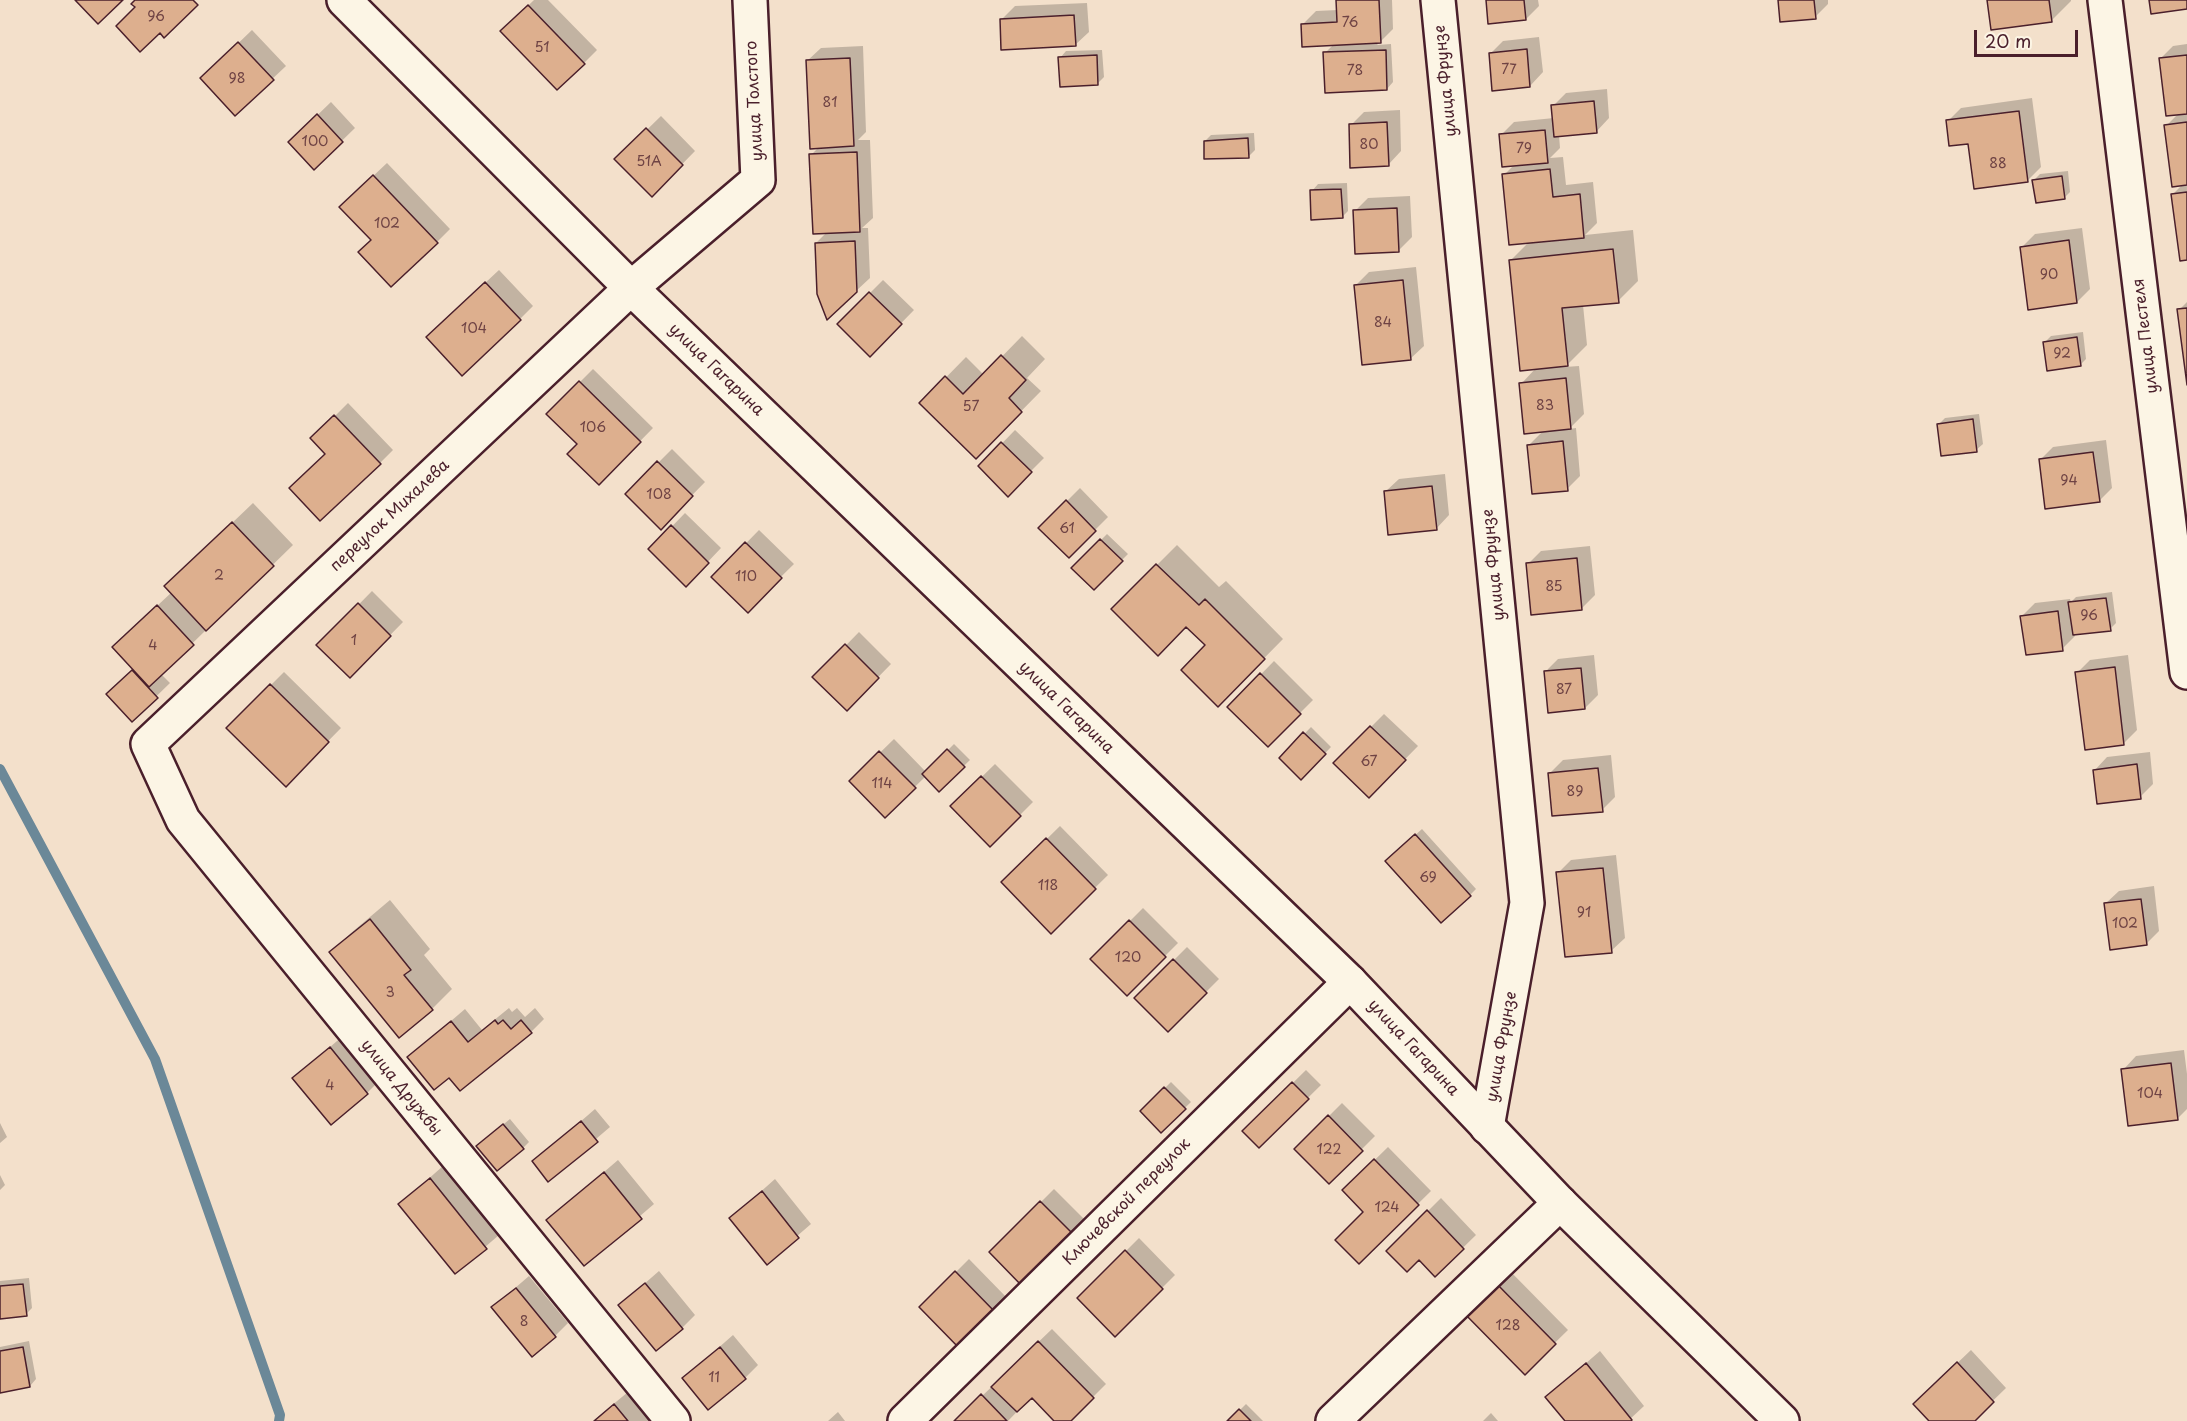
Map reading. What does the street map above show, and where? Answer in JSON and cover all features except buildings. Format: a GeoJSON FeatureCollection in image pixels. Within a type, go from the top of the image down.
{"type":"FeatureCollection","features":[{"type":"Feature","properties":{"kind":"street","name":"улица Гагарина"},"geometry":{"type":"LineString","coordinates":[[344,0],[631,288],[1350,982],[1560,1203],[1782,1421]]}},
{"type":"Feature","properties":{"kind":"street","name":"улица Фрунзе"},"geometry":{"type":"LineString","coordinates":[[1438,0],[1527,903],[1487,1127]]}},
{"type":"Feature","properties":{"kind":"street","name":"улица Пестеля"},"geometry":{"type":"LineString","coordinates":[[2105,0],[2187,672]]}},
{"type":"Feature","properties":{"kind":"street","name":"улица Толстого"},"geometry":{"type":"LineString","coordinates":[[631,288],[758,180],[758,1]]}},
{"type":"Feature","properties":{"kind":"street","name":"переулок Михалева"},"geometry":{"type":"LineString","coordinates":[[148,744],[631,288]]}},
{"type":"Feature","properties":{"kind":"street","name":"улица Дружбы"},"geometry":{"type":"LineString","coordinates":[[148,744],[183,820],[673,1421]]}},
{"type":"Feature","properties":{"kind":"street","name":"Ключевской переулок"},"geometry":{"type":"LineString","coordinates":[[905,1421],[1350,982]]}},
{"type":"Feature","properties":{"kind":"street"},"geometry":{"type":"LineString","coordinates":[[1333,1421],[1560,1203]]}},
{"type":"Feature","properties":{"kind":"waterway"},"geometry":{"type":"LineString","coordinates":[[0,769],[155,1059],[280,1415],[279,1421]]}}]}
